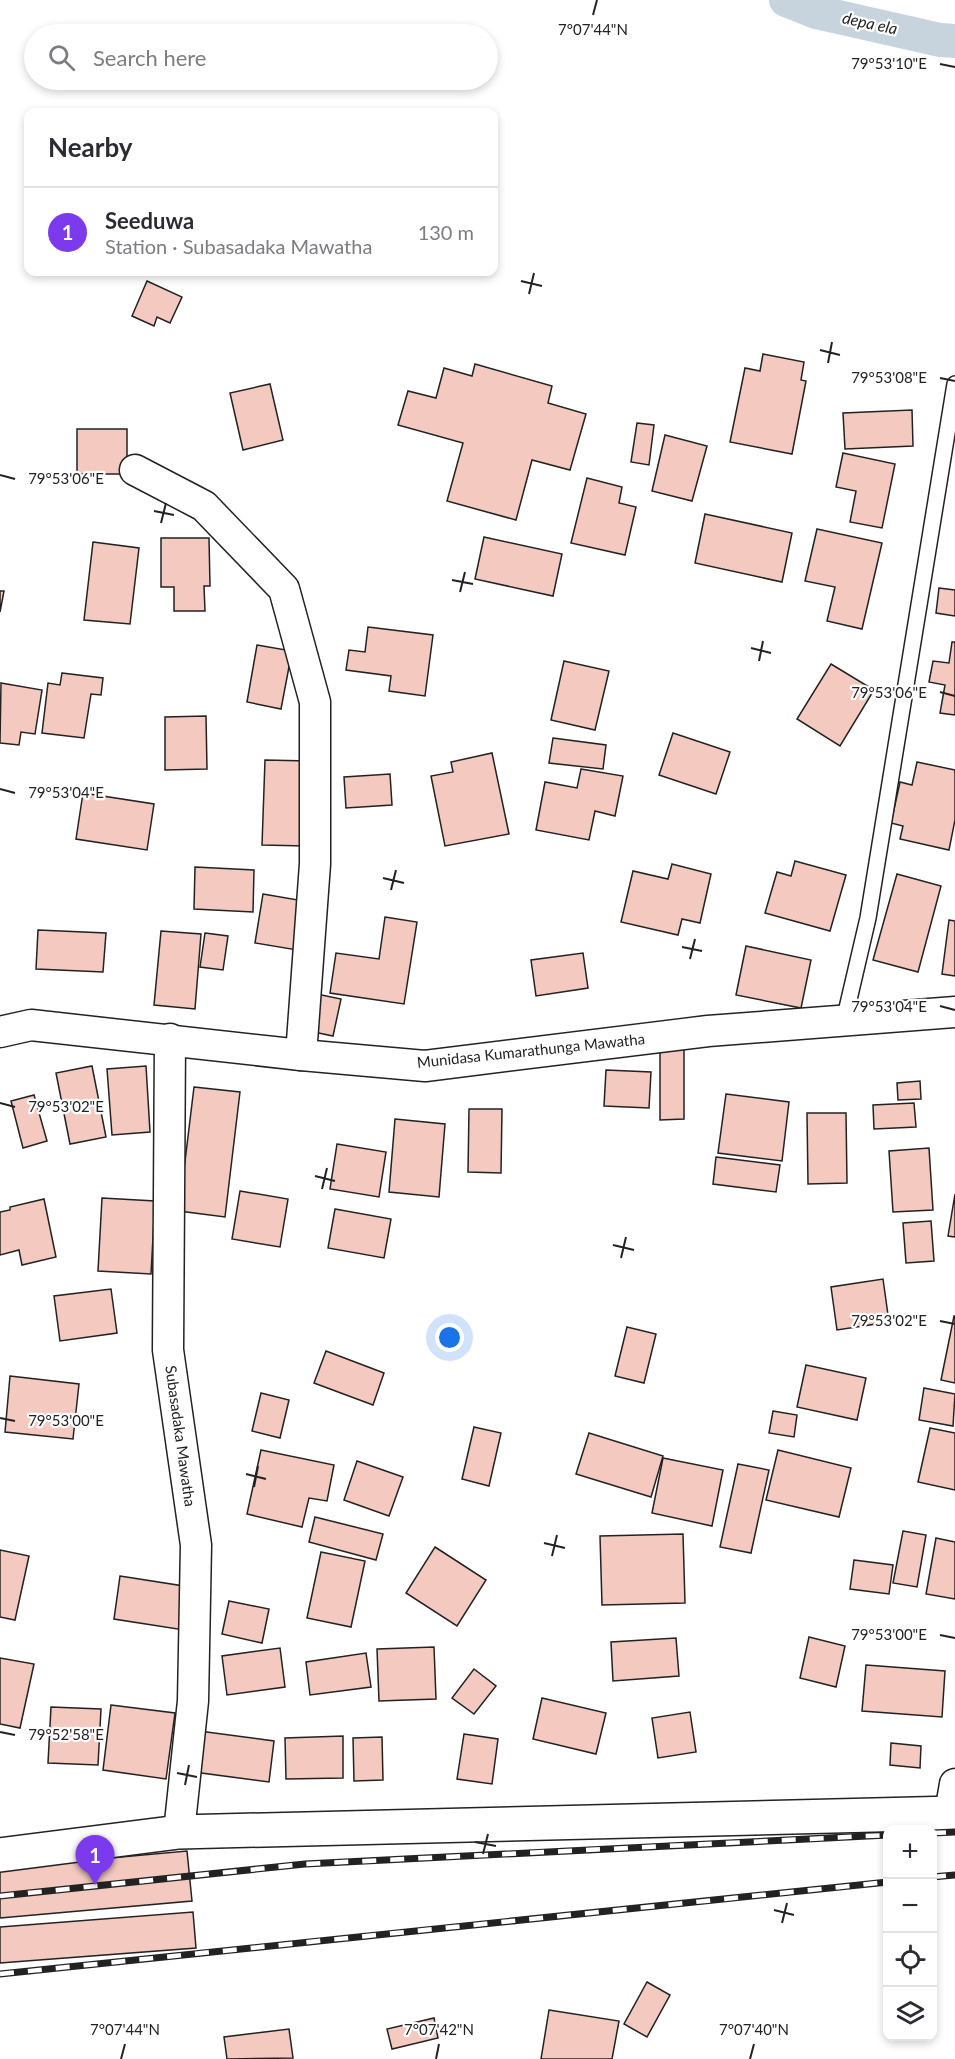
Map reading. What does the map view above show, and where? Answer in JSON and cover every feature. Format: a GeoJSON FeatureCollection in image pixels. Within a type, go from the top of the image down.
{"type":"FeatureCollection","features":[{"type":"Feature","properties":{"kind":"street"},"geometry":{"type":"LineString","coordinates":[[135,470],[204,506],[284,589],[315,702],[315,864],[301,1055]]}},
{"type":"Feature","properties":{"kind":"street","name":"Munidasa Kumarathunga Mawatha"},"geometry":{"type":"LineString","coordinates":[[0,1032],[31,1025],[301,1055],[425,1066],[708,1031],[955,1012]]}},
{"type":"Feature","properties":{"kind":"street","name":"Subasadaka Mawatha"},"geometry":{"type":"LineString","coordinates":[[170,1039],[168,1350],[196,1545],[193,1701],[179,1832]]}},
{"type":"Feature","properties":{"kind":"street"},"geometry":{"type":"LineString","coordinates":[[0,1856],[179,1832],[953,1803]]}},
{"type":"Feature","properties":{"kind":"lane"},"geometry":{"type":"LineString","coordinates":[[844,1021],[868,918],[955,384]]}},
{"type":"Feature","properties":{"kind":"building"},"geometry":{"type":"Polygon","coordinates":[[[147,281],[182,297],[170,323],[157,317],[154,326],[132,316],[147,281]]]}},
{"type":"Feature","properties":{"kind":"building"},"geometry":{"type":"Polygon","coordinates":[[[763,354],[804,362],[801,380],[806,381],[792,454],[730,442],[745,368],[760,371],[763,354]]]}},
{"type":"Feature","properties":{"kind":"building"},"geometry":{"type":"Polygon","coordinates":[[[475,364],[552,386],[548,403],[586,414],[570,470],[532,460],[516,520],[447,501],[463,443],[398,425],[408,391],[436,398],[444,368],[472,376],[475,364]]]}},
{"type":"Feature","properties":{"kind":"building"},"geometry":{"type":"Polygon","coordinates":[[[270,384],[283,440],[243,450],[230,393],[270,384]]]}},
{"type":"Feature","properties":{"kind":"building"},"geometry":{"type":"Polygon","coordinates":[[[912,410],[913,446],[845,449],[843,413],[912,410]]]}},
{"type":"Feature","properties":{"kind":"building"},"geometry":{"type":"Polygon","coordinates":[[[637,423],[654,425],[649,465],[631,462],[637,423]]]}},
{"type":"Feature","properties":{"kind":"building"},"geometry":{"type":"Polygon","coordinates":[[[77,429],[127,429],[127,474],[77,474],[77,429]]]}},
{"type":"Feature","properties":{"kind":"building"},"geometry":{"type":"Polygon","coordinates":[[[665,435],[707,446],[692,501],[652,491],[665,435]]]}},
{"type":"Feature","properties":{"kind":"building"},"geometry":{"type":"Polygon","coordinates":[[[843,453],[895,464],[882,528],[850,522],[856,491],[836,487],[843,453]]]}},
{"type":"Feature","properties":{"kind":"building"},"geometry":{"type":"Polygon","coordinates":[[[587,478],[622,487],[619,503],[636,507],[625,555],[571,543],[587,478]]]}},
{"type":"Feature","properties":{"kind":"building"},"geometry":{"type":"Polygon","coordinates":[[[705,514],[792,533],[782,582],[695,563],[705,514]]]}},
{"type":"Feature","properties":{"kind":"building"},"geometry":{"type":"Polygon","coordinates":[[[817,529],[882,543],[862,629],[827,621],[835,587],[805,581],[817,529]]]}},
{"type":"Feature","properties":{"kind":"building"},"geometry":{"type":"Polygon","coordinates":[[[484,537],[562,554],[553,596],[475,579],[484,537]]]}},
{"type":"Feature","properties":{"kind":"building"},"geometry":{"type":"Polygon","coordinates":[[[161,538],[209,538],[210,586],[204,586],[205,611],[174,611],[174,587],[161,587],[161,538]]]}},
{"type":"Feature","properties":{"kind":"building"},"geometry":{"type":"Polygon","coordinates":[[[93,542],[139,548],[130,624],[84,620],[93,542]]]}},
{"type":"Feature","properties":{"kind":"building"},"geometry":{"type":"Polygon","coordinates":[[[939,588],[955,590],[955,616],[936,613],[939,588]]]}},
{"type":"Feature","properties":{"kind":"building"},"geometry":{"type":"Polygon","coordinates":[[[0,591],[4,591],[0,612],[0,591]]]}},
{"type":"Feature","properties":{"kind":"building"},"geometry":{"type":"Polygon","coordinates":[[[368,627],[433,635],[425,696],[389,691],[391,676],[346,670],[349,650],[365,652],[368,627]]]}},
{"type":"Feature","properties":{"kind":"building"},"geometry":{"type":"Polygon","coordinates":[[[952,642],[955,642],[955,715],[940,713],[945,685],[929,682],[933,661],[949,663],[952,642]]]}},
{"type":"Feature","properties":{"kind":"building"},"geometry":{"type":"Polygon","coordinates":[[[257,645],[292,651],[281,709],[247,702],[257,645]]]}},
{"type":"Feature","properties":{"kind":"building"},"geometry":{"type":"Polygon","coordinates":[[[564,661],[609,671],[595,730],[551,720],[564,661]]]}},
{"type":"Feature","properties":{"kind":"building"},"geometry":{"type":"Polygon","coordinates":[[[831,664],[874,690],[840,746],[797,719],[831,664]]]}},
{"type":"Feature","properties":{"kind":"building"},"geometry":{"type":"Polygon","coordinates":[[[62,673],[103,678],[101,695],[91,694],[84,738],[42,733],[48,683],[60,685],[62,673]]]}},
{"type":"Feature","properties":{"kind":"building"},"geometry":{"type":"Polygon","coordinates":[[[1,683],[42,690],[35,734],[21,732],[19,745],[0,743],[1,683]]]}},
{"type":"Feature","properties":{"kind":"building"},"geometry":{"type":"Polygon","coordinates":[[[206,716],[207,769],[165,770],[165,717],[206,716]]]}},
{"type":"Feature","properties":{"kind":"building"},"geometry":{"type":"Polygon","coordinates":[[[673,733],[730,752],[716,794],[659,775],[673,733]]]}},
{"type":"Feature","properties":{"kind":"building"},"geometry":{"type":"Polygon","coordinates":[[[553,738],[606,745],[603,769],[549,763],[553,738]]]}},
{"type":"Feature","properties":{"kind":"building"},"geometry":{"type":"Polygon","coordinates":[[[492,753],[509,834],[445,846],[431,776],[453,772],[451,762],[492,753]]]}},
{"type":"Feature","properties":{"kind":"building"},"geometry":{"type":"Polygon","coordinates":[[[265,760],[309,761],[306,846],[262,845],[265,760]]]}},
{"type":"Feature","properties":{"kind":"building"},"geometry":{"type":"Polygon","coordinates":[[[917,762],[955,770],[955,820],[949,850],[900,839],[903,826],[891,823],[900,782],[912,785],[917,762]]]}},
{"type":"Feature","properties":{"kind":"building"},"geometry":{"type":"Polygon","coordinates":[[[581,769],[623,776],[615,816],[595,811],[589,840],[536,830],[545,782],[577,788],[581,769]]]}},
{"type":"Feature","properties":{"kind":"building"},"geometry":{"type":"Polygon","coordinates":[[[390,774],[392,805],[346,808],[344,777],[390,774]]]}},
{"type":"Feature","properties":{"kind":"building"},"geometry":{"type":"Polygon","coordinates":[[[83,793],[154,804],[147,850],[76,839],[83,793]]]}},
{"type":"Feature","properties":{"kind":"building"},"geometry":{"type":"Polygon","coordinates":[[[795,861],[846,875],[830,931],[765,913],[777,872],[791,876],[795,861]]]}},
{"type":"Feature","properties":{"kind":"building"},"geometry":{"type":"Polygon","coordinates":[[[672,864],[711,874],[700,923],[682,919],[678,935],[621,922],[633,871],[668,879],[672,864]]]}},
{"type":"Feature","properties":{"kind":"building"},"geometry":{"type":"Polygon","coordinates":[[[195,867],[254,870],[253,912],[194,909],[195,867]]]}},
{"type":"Feature","properties":{"kind":"building"},"geometry":{"type":"Polygon","coordinates":[[[897,874],[941,886],[918,972],[873,960],[897,874]]]}},
{"type":"Feature","properties":{"kind":"building"},"geometry":{"type":"Polygon","coordinates":[[[263,894],[304,901],[297,950],[255,943],[263,894]]]}},
{"type":"Feature","properties":{"kind":"building"},"geometry":{"type":"Polygon","coordinates":[[[385,917],[417,922],[404,1004],[330,993],[336,953],[379,959],[385,917]]]}},
{"type":"Feature","properties":{"kind":"building"},"geometry":{"type":"Polygon","coordinates":[[[949,920],[955,921],[955,976],[942,974],[949,920]]]}},
{"type":"Feature","properties":{"kind":"building"},"geometry":{"type":"Polygon","coordinates":[[[38,930],[106,933],[103,972],[36,969],[38,930]]]}},
{"type":"Feature","properties":{"kind":"building"},"geometry":{"type":"Polygon","coordinates":[[[161,931],[201,934],[195,1009],[154,1005],[161,931]]]}},
{"type":"Feature","properties":{"kind":"building"},"geometry":{"type":"Polygon","coordinates":[[[205,933],[228,936],[223,970],[200,967],[205,933]]]}},
{"type":"Feature","properties":{"kind":"building"},"geometry":{"type":"Polygon","coordinates":[[[746,946],[811,960],[801,1008],[736,995],[746,946]]]}},
{"type":"Feature","properties":{"kind":"building"},"geometry":{"type":"Polygon","coordinates":[[[583,953],[588,988],[536,996],[531,960],[583,953]]]}},
{"type":"Feature","properties":{"kind":"building"},"geometry":{"type":"Polygon","coordinates":[[[312,993],[341,999],[333,1036],[304,1030],[312,993]]]}},
{"type":"Feature","properties":{"kind":"building"},"geometry":{"type":"Polygon","coordinates":[[[684,1046],[684,1119],[660,1120],[660,1047],[684,1046]]]}},
{"type":"Feature","properties":{"kind":"building"},"geometry":{"type":"Polygon","coordinates":[[[92,1066],[106,1137],[70,1144],[56,1073],[92,1066]]]}},
{"type":"Feature","properties":{"kind":"building"},"geometry":{"type":"Polygon","coordinates":[[[146,1066],[150,1132],[112,1135],[107,1069],[146,1066]]]}},
{"type":"Feature","properties":{"kind":"building"},"geometry":{"type":"Polygon","coordinates":[[[606,1070],[651,1072],[649,1108],[604,1106],[606,1070]]]}},
{"type":"Feature","properties":{"kind":"building"},"geometry":{"type":"Polygon","coordinates":[[[920,1081],[921,1099],[898,1100],[897,1083],[920,1081]]]}},
{"type":"Feature","properties":{"kind":"building"},"geometry":{"type":"Polygon","coordinates":[[[194,1087],[240,1092],[225,1217],[179,1211],[194,1087]]]}},
{"type":"Feature","properties":{"kind":"building"},"geometry":{"type":"Polygon","coordinates":[[[726,1094],[789,1102],[782,1161],[718,1153],[726,1094]]]}},
{"type":"Feature","properties":{"kind":"building"},"geometry":{"type":"Polygon","coordinates":[[[34,1095],[47,1141],[23,1148],[11,1101],[34,1095]]]}},
{"type":"Feature","properties":{"kind":"building"},"geometry":{"type":"Polygon","coordinates":[[[914,1103],[916,1127],[874,1129],[873,1105],[914,1103]]]}},
{"type":"Feature","properties":{"kind":"building"},"geometry":{"type":"Polygon","coordinates":[[[469,1109],[502,1109],[501,1173],[468,1172],[469,1109]]]}},
{"type":"Feature","properties":{"kind":"building"},"geometry":{"type":"Polygon","coordinates":[[[807,1113],[846,1113],[847,1183],[808,1184],[807,1113]]]}},
{"type":"Feature","properties":{"kind":"building"},"geometry":{"type":"Polygon","coordinates":[[[395,1119],[445,1124],[439,1197],[389,1192],[395,1119]]]}},
{"type":"Feature","properties":{"kind":"building"},"geometry":{"type":"Polygon","coordinates":[[[337,1144],[386,1152],[379,1197],[330,1189],[337,1144]]]}},
{"type":"Feature","properties":{"kind":"building"},"geometry":{"type":"Polygon","coordinates":[[[929,1148],[933,1210],[893,1212],[889,1151],[929,1148]]]}},
{"type":"Feature","properties":{"kind":"building"},"geometry":{"type":"Polygon","coordinates":[[[716,1157],[780,1165],[776,1192],[713,1184],[716,1157]]]}},
{"type":"Feature","properties":{"kind":"building"},"geometry":{"type":"Polygon","coordinates":[[[240,1191],[288,1199],[280,1247],[232,1239],[240,1191]]]}},
{"type":"Feature","properties":{"kind":"building"},"geometry":{"type":"Polygon","coordinates":[[[955,1194],[955,1237],[948,1236],[955,1194]]]}},
{"type":"Feature","properties":{"kind":"building"},"geometry":{"type":"Polygon","coordinates":[[[102,1198],[155,1201],[151,1274],[98,1271],[102,1198]]]}},
{"type":"Feature","properties":{"kind":"building"},"geometry":{"type":"Polygon","coordinates":[[[44,1199],[56,1257],[22,1265],[19,1250],[0,1255],[0,1212],[10,1210],[10,1207],[44,1199]]]}},
{"type":"Feature","properties":{"kind":"building"},"geometry":{"type":"Polygon","coordinates":[[[335,1209],[391,1219],[384,1258],[328,1248],[335,1209]]]}},
{"type":"Feature","properties":{"kind":"building"},"geometry":{"type":"Polygon","coordinates":[[[931,1221],[934,1261],[906,1263],[903,1223],[931,1221]]]}},
{"type":"Feature","properties":{"kind":"building"},"geometry":{"type":"Polygon","coordinates":[[[883,1279],[889,1322],[837,1330],[831,1287],[883,1279]]]}},
{"type":"Feature","properties":{"kind":"building"},"geometry":{"type":"Polygon","coordinates":[[[111,1289],[117,1333],[60,1341],[54,1296],[111,1289]]]}},
{"type":"Feature","properties":{"kind":"building"},"geometry":{"type":"Polygon","coordinates":[[[955,1316],[955,1383],[941,1380],[955,1316]]]}},
{"type":"Feature","properties":{"kind":"building"},"geometry":{"type":"Polygon","coordinates":[[[627,1327],[656,1334],[644,1383],[615,1376],[627,1327]]]}},
{"type":"Feature","properties":{"kind":"building"},"geometry":{"type":"Polygon","coordinates":[[[326,1351],[384,1373],[373,1405],[314,1383],[326,1351]]]}},
{"type":"Feature","properties":{"kind":"building"},"geometry":{"type":"Polygon","coordinates":[[[806,1365],[866,1378],[857,1420],[797,1407],[806,1365]]]}},
{"type":"Feature","properties":{"kind":"building"},"geometry":{"type":"Polygon","coordinates":[[[10,1376],[79,1384],[73,1439],[5,1432],[10,1376]]]}},
{"type":"Feature","properties":{"kind":"building"},"geometry":{"type":"Polygon","coordinates":[[[924,1388],[955,1394],[953,1426],[919,1420],[924,1388]]]}},
{"type":"Feature","properties":{"kind":"building"},"geometry":{"type":"Polygon","coordinates":[[[261,1393],[289,1400],[280,1438],[252,1431],[261,1393]]]}},
{"type":"Feature","properties":{"kind":"building"},"geometry":{"type":"Polygon","coordinates":[[[773,1411],[797,1415],[794,1437],[769,1433],[773,1411]]]}},
{"type":"Feature","properties":{"kind":"building"},"geometry":{"type":"Polygon","coordinates":[[[474,1427],[501,1433],[489,1486],[462,1479],[474,1427]]]}},
{"type":"Feature","properties":{"kind":"building"},"geometry":{"type":"Polygon","coordinates":[[[930,1428],[955,1433],[955,1490],[918,1482],[930,1428]]]}},
{"type":"Feature","properties":{"kind":"building"},"geometry":{"type":"Polygon","coordinates":[[[589,1433],[663,1456],[651,1497],[576,1474],[589,1433]]]}},
{"type":"Feature","properties":{"kind":"building"},"geometry":{"type":"Polygon","coordinates":[[[261,1450],[334,1465],[327,1501],[309,1498],[302,1527],[247,1514],[261,1450]]]}},
{"type":"Feature","properties":{"kind":"building"},"geometry":{"type":"Polygon","coordinates":[[[778,1450],[851,1468],[839,1517],[766,1500],[778,1450]]]}},
{"type":"Feature","properties":{"kind":"building"},"geometry":{"type":"Polygon","coordinates":[[[663,1458],[723,1470],[712,1526],[652,1513],[663,1458]]]}},
{"type":"Feature","properties":{"kind":"building"},"geometry":{"type":"Polygon","coordinates":[[[357,1461],[403,1477],[389,1516],[344,1500],[357,1461]]]}},
{"type":"Feature","properties":{"kind":"building"},"geometry":{"type":"Polygon","coordinates":[[[738,1464],[769,1470],[751,1553],[720,1547],[738,1464]]]}},
{"type":"Feature","properties":{"kind":"building"},"geometry":{"type":"Polygon","coordinates":[[[315,1517],[383,1534],[376,1560],[309,1542],[315,1517]]]}},
{"type":"Feature","properties":{"kind":"building"},"geometry":{"type":"Polygon","coordinates":[[[903,1531],[926,1535],[917,1587],[893,1583],[903,1531]]]}},
{"type":"Feature","properties":{"kind":"building"},"geometry":{"type":"Polygon","coordinates":[[[683,1534],[685,1603],[602,1605],[600,1536],[683,1534]]]}},
{"type":"Feature","properties":{"kind":"building"},"geometry":{"type":"Polygon","coordinates":[[[936,1538],[955,1542],[955,1599],[926,1594],[936,1538]]]}},
{"type":"Feature","properties":{"kind":"building"},"geometry":{"type":"Polygon","coordinates":[[[435,1547],[486,1580],[457,1626],[406,1593],[435,1547]]]}},
{"type":"Feature","properties":{"kind":"building"},"geometry":{"type":"Polygon","coordinates":[[[0,1550],[29,1556],[15,1620],[0,1617],[0,1550]]]}},
{"type":"Feature","properties":{"kind":"building"},"geometry":{"type":"Polygon","coordinates":[[[321,1552],[365,1561],[351,1627],[307,1618],[321,1552]]]}},
{"type":"Feature","properties":{"kind":"building"},"geometry":{"type":"Polygon","coordinates":[[[854,1560],[893,1565],[889,1594],[850,1589],[854,1560]]]}},
{"type":"Feature","properties":{"kind":"building"},"geometry":{"type":"Polygon","coordinates":[[[120,1576],[190,1587],[184,1630],[114,1619],[120,1576]]]}},
{"type":"Feature","properties":{"kind":"building"},"geometry":{"type":"Polygon","coordinates":[[[229,1601],[269,1609],[262,1643],[222,1634],[229,1601]]]}},
{"type":"Feature","properties":{"kind":"building"},"geometry":{"type":"Polygon","coordinates":[[[809,1637],[845,1646],[836,1687],[800,1678],[809,1637]]]}},
{"type":"Feature","properties":{"kind":"building"},"geometry":{"type":"Polygon","coordinates":[[[676,1638],[679,1676],[613,1681],[611,1642],[676,1638]]]}},
{"type":"Feature","properties":{"kind":"building"},"geometry":{"type":"Polygon","coordinates":[[[434,1647],[436,1699],[379,1701],[377,1649],[434,1647]]]}},
{"type":"Feature","properties":{"kind":"building"},"geometry":{"type":"Polygon","coordinates":[[[280,1648],[285,1687],[227,1695],[222,1656],[280,1648]]]}},
{"type":"Feature","properties":{"kind":"building"},"geometry":{"type":"Polygon","coordinates":[[[366,1653],[371,1687],[310,1695],[306,1662],[366,1653]]]}},
{"type":"Feature","properties":{"kind":"building"},"geometry":{"type":"Polygon","coordinates":[[[0,1658],[34,1664],[20,1728],[0,1724],[0,1658]]]}},
{"type":"Feature","properties":{"kind":"building"},"geometry":{"type":"Polygon","coordinates":[[[866,1665],[945,1671],[942,1717],[862,1711],[866,1665]]]}},
{"type":"Feature","properties":{"kind":"building"},"geometry":{"type":"Polygon","coordinates":[[[474,1669],[496,1686],[474,1714],[452,1698],[474,1669]]]}},
{"type":"Feature","properties":{"kind":"building"},"geometry":{"type":"Polygon","coordinates":[[[542,1698],[606,1713],[596,1754],[533,1739],[542,1698]]]}},
{"type":"Feature","properties":{"kind":"building"},"geometry":{"type":"Polygon","coordinates":[[[111,1705],[175,1713],[166,1779],[103,1770],[111,1705]]]}},
{"type":"Feature","properties":{"kind":"building"},"geometry":{"type":"Polygon","coordinates":[[[51,1707],[101,1709],[98,1765],[48,1763],[51,1707]]]}},
{"type":"Feature","properties":{"kind":"building"},"geometry":{"type":"Polygon","coordinates":[[[690,1712],[696,1752],[658,1758],[652,1718],[690,1712]]]}},
{"type":"Feature","properties":{"kind":"building"},"geometry":{"type":"Polygon","coordinates":[[[199,1731],[274,1741],[269,1782],[194,1772],[199,1731]]]}},
{"type":"Feature","properties":{"kind":"building"},"geometry":{"type":"Polygon","coordinates":[[[464,1734],[498,1739],[492,1784],[457,1779],[464,1734]]]}},
{"type":"Feature","properties":{"kind":"building"},"geometry":{"type":"Polygon","coordinates":[[[343,1736],[343,1778],[286,1779],[285,1738],[343,1736]]]}},
{"type":"Feature","properties":{"kind":"building"},"geometry":{"type":"Polygon","coordinates":[[[382,1737],[383,1780],[354,1781],[353,1738],[382,1737]]]}},
{"type":"Feature","properties":{"kind":"building"},"geometry":{"type":"Polygon","coordinates":[[[891,1743],[921,1746],[920,1768],[890,1765],[891,1743]]]}},
{"type":"Feature","properties":{"kind":"building"},"geometry":{"type":"Polygon","coordinates":[[[187,1851],[192,1901],[0,1918],[0,1868],[187,1851]]]}},
{"type":"Feature","properties":{"kind":"building"},"geometry":{"type":"Polygon","coordinates":[[[193,1912],[196,1948],[0,1963],[0,1927],[193,1912]]]}},
{"type":"Feature","properties":{"kind":"building"},"geometry":{"type":"Polygon","coordinates":[[[647,1982],[670,1995],[647,2037],[624,2024],[647,1982]]]}},
{"type":"Feature","properties":{"kind":"building"},"geometry":{"type":"Polygon","coordinates":[[[549,2010],[619,2021],[612,2059],[541,2059],[549,2010]]]}},
{"type":"Feature","properties":{"kind":"building"},"geometry":{"type":"Polygon","coordinates":[[[434,2018],[438,2038],[392,2049],[387,2029],[434,2018]]]}},
{"type":"Feature","properties":{"kind":"building"},"geometry":{"type":"Polygon","coordinates":[[[289,2029],[293,2058],[227,2059],[224,2037],[289,2029]]]}},
{"type":"Feature","properties":{"kind":"waterway","name":"depa ela"},"geometry":{"type":"LineString","coordinates":[[786,0],[816,12],[940,40],[955,41]]}},
{"type":"Feature","properties":{"kind":"railway"},"geometry":{"type":"LineString","coordinates":[[937,1833],[955,1832]]}},
{"type":"Feature","properties":{"kind":"railway"},"geometry":{"type":"LineString","coordinates":[[0,1896],[305,1864],[883,1835]]}},
{"type":"Feature","properties":{"kind":"railway"},"geometry":{"type":"LineString","coordinates":[[937,1877],[955,1875]]}},
{"type":"Feature","properties":{"kind":"railway"},"geometry":{"type":"LineString","coordinates":[[0,1974],[883,1883]]}},
{"type":"Feature","properties":{"kind":"place","name":"Seeduwa"},"geometry":{"type":"Point","coordinates":[95,1885]}}]}
